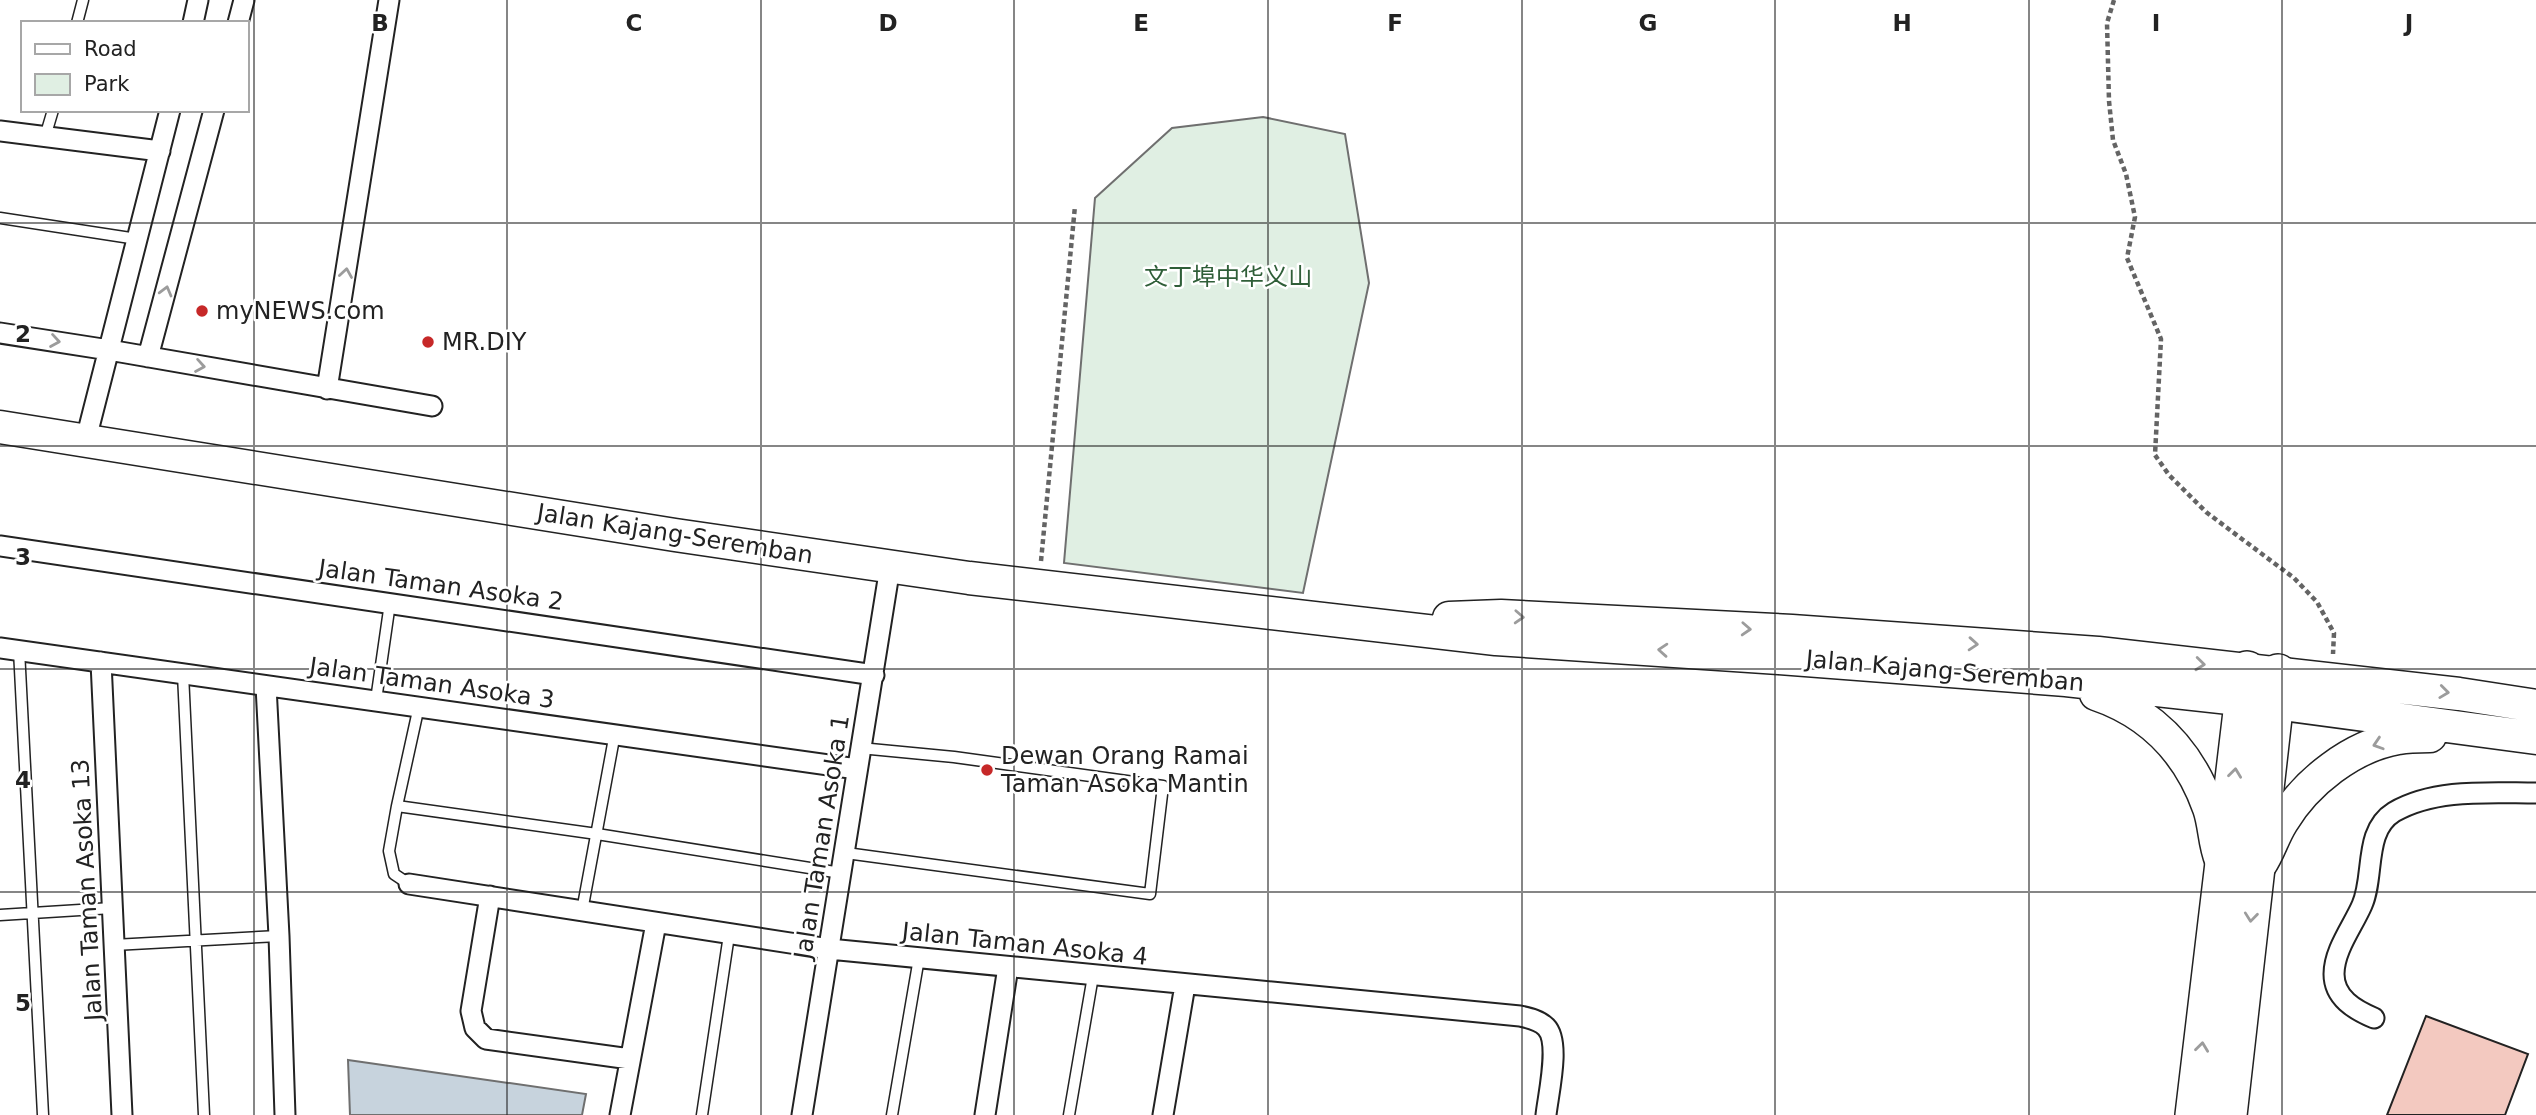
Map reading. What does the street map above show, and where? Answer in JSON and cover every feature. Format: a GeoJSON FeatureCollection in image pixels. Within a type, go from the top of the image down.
{"type":"FeatureCollection","features":[{"type":"Feature","properties":{"kind":"highway"},"geometry":{"type":"LineString","coordinates":[[2228,1115],[2240,869],[2261,687]]}},
{"type":"Feature","properties":{"kind":"highway"},"geometry":{"type":"LineString","coordinates":[[2194,1115],[2240,869]]}},
{"type":"Feature","properties":{"kind":"main road","name":"Jalan Kajang-Seremban"},"geometry":{"type":"LineString","coordinates":[[0,427],[890,567],[1496,639],[2066,680],[2261,687],[2333,679],[2536,706]]}},
{"type":"Feature","properties":{"kind":"main road","name":"Jalan Kajang-Seremban"},"geometry":{"type":"LineString","coordinates":[[1353,622],[1501,616],[1792,631],[2098,653],[2469,728],[2536,738]]}},
{"type":"Feature","properties":{"kind":"main road"},"geometry":{"type":"LineString","coordinates":[[2066,680],[2076,687],[2124,703],[2162,733],[2178,750],[2195,778],[2209,810],[2216,848],[2240,869],[2267,856],[2281,822],[2299,798],[2347,758],[2368,747],[2398,737],[2445,735],[2469,728]]}},
{"type":"Feature","properties":{"kind":"street"},"geometry":{"type":"LineString","coordinates":[[193,21],[198,0]]}},
{"type":"Feature","properties":{"kind":"street"},"geometry":{"type":"LineString","coordinates":[[239,21],[244,0]]}},
{"type":"Feature","properties":{"kind":"street"},"geometry":{"type":"LineString","coordinates":[[327,389],[389,0]]}},
{"type":"Feature","properties":{"kind":"street"},"geometry":{"type":"LineString","coordinates":[[86,439],[170,112]]}},
{"type":"Feature","properties":{"kind":"street"},"geometry":{"type":"LineString","coordinates":[[148,357],[213,112]]}},
{"type":"Feature","properties":{"kind":"street"},"geometry":{"type":"LineString","coordinates":[[0,131],[160,151]]}},
{"type":"Feature","properties":{"kind":"street"},"geometry":{"type":"LineString","coordinates":[[0,333],[432,406]]}},
{"type":"Feature","properties":{"kind":"street","name":"Jalan Taman Asoka 2"},"geometry":{"type":"LineString","coordinates":[[0,546],[874,675]]}},
{"type":"Feature","properties":{"kind":"street","name":"Jalan Taman Asoka 1"},"geometry":{"type":"LineString","coordinates":[[802,1115],[890,567]]}},
{"type":"Feature","properties":{"kind":"street","name":"Jalan Taman Asoka 3"},"geometry":{"type":"LineString","coordinates":[[10,649],[857,769]]}},
{"type":"Feature","properties":{"kind":"street","name":"Jalan Taman Asoka 13"},"geometry":{"type":"LineString","coordinates":[[101,662],[122,1115]]}},
{"type":"Feature","properties":{"kind":"street"},"geometry":{"type":"LineString","coordinates":[[266,686],[285,1115]]}},
{"type":"Feature","properties":{"kind":"street"},"geometry":{"type":"LineString","coordinates":[[2374,1018],[2354,1010],[2340,995],[2334,975],[2338,956],[2364,902],[2373,841],[2379,826],[2393,813],[2429,799],[2454,795],[2536,793]]}},
{"type":"Feature","properties":{"kind":"street","name":"Jalan Taman Asoka 4"},"geometry":{"type":"LineString","coordinates":[[409,884],[829,949],[1520,1016],[1537,1021],[1547,1028],[1552,1036],[1554,1049],[1546,1115]]}},
{"type":"Feature","properties":{"kind":"street"},"geometry":{"type":"LineString","coordinates":[[491,896],[471,1011],[475,1028],[486,1039],[630,1059]]}},
{"type":"Feature","properties":{"kind":"street"},"geometry":{"type":"LineString","coordinates":[[620,1115],[656,923]]}},
{"type":"Feature","properties":{"kind":"street"},"geometry":{"type":"LineString","coordinates":[[985,1115],[1008,967]]}},
{"type":"Feature","properties":{"kind":"street"},"geometry":{"type":"LineString","coordinates":[[1163,1115],[1185,985]]}},
{"type":"Feature","properties":{"kind":"lane"},"geometry":{"type":"LineString","coordinates":[[78,21],[83,0]]}},
{"type":"Feature","properties":{"kind":"lane"},"geometry":{"type":"LineString","coordinates":[[46,137],[52,112]]}},
{"type":"Feature","properties":{"kind":"lane"},"geometry":{"type":"LineString","coordinates":[[0,218],[137,239]]}},
{"type":"Feature","properties":{"kind":"lane"},"geometry":{"type":"LineString","coordinates":[[376,700],[390,602]]}},
{"type":"Feature","properties":{"kind":"lane"},"geometry":{"type":"LineString","coordinates":[[10,649],[31,913],[43,1115]]}},
{"type":"Feature","properties":{"kind":"lane"},"geometry":{"type":"LineString","coordinates":[[183,674],[204,1115]]}},
{"type":"Feature","properties":{"kind":"lane"},"geometry":{"type":"LineString","coordinates":[[409,884],[394,874],[389,850],[419,706]]}},
{"type":"Feature","properties":{"kind":"lane"},"geometry":{"type":"LineString","coordinates":[[582,911],[615,733]]}},
{"type":"Feature","properties":{"kind":"lane"},"geometry":{"type":"LineString","coordinates":[[846,853],[1150,894],[1163,786],[954,757],[860,748]]}},
{"type":"Feature","properties":{"kind":"lane"},"geometry":{"type":"LineString","coordinates":[[397,806],[842,873]]}},
{"type":"Feature","properties":{"kind":"lane"},"geometry":{"type":"LineString","coordinates":[[0,915],[112,908]]}},
{"type":"Feature","properties":{"kind":"lane"},"geometry":{"type":"LineString","coordinates":[[702,1115],[729,935]]}},
{"type":"Feature","properties":{"kind":"lane"},"geometry":{"type":"LineString","coordinates":[[113,945],[279,936]]}},
{"type":"Feature","properties":{"kind":"lane"},"geometry":{"type":"LineString","coordinates":[[892,1115],[919,958]]}},
{"type":"Feature","properties":{"kind":"lane"},"geometry":{"type":"LineString","coordinates":[[1069,1115],[1093,976]]}},
{"type":"Feature","properties":{"kind":"path"},"geometry":{"type":"LineString","coordinates":[[2114,0],[2107,23],[2109,101],[2113,140],[2126,174],[2134,217],[2127,258],[2161,339],[2155,455],[2169,475],[2206,512],[2294,578],[2317,602],[2334,633],[2333,679]]}},
{"type":"Feature","properties":{"kind":"path"},"geometry":{"type":"LineString","coordinates":[[1038,586],[1059,394],[1075,206]]}},
{"type":"Feature","properties":{"kind":"green space","name":"文丁埠中华义山"},"geometry":{"type":"Polygon","coordinates":[[[1263,117],[1345,134],[1369,283],[1303,593],[1064,563],[1095,198],[1172,128],[1263,117]]]}},
{"type":"Feature","properties":{"kind":"shaded area"},"geometry":{"type":"Polygon","coordinates":[[[348,1060],[586,1094],[582,1115],[350,1115],[348,1060]]]}},
{"type":"Feature","properties":{"kind":"building"},"geometry":{"type":"Polygon","coordinates":[[[2426,1016],[2528,1054],[2505,1115],[2387,1115],[2426,1016]]]}},
{"type":"Feature","properties":{"kind":"place","name":"myNEWS.com"},"geometry":{"type":"Point","coordinates":[202,311]}},
{"type":"Feature","properties":{"kind":"place","name":"MR.DIY"},"geometry":{"type":"Point","coordinates":[428,342]}},
{"type":"Feature","properties":{"kind":"place","name":"Dewan Orang Ramai Taman Asoka Mantin"},"geometry":{"type":"Point","coordinates":[987,770]}}]}
